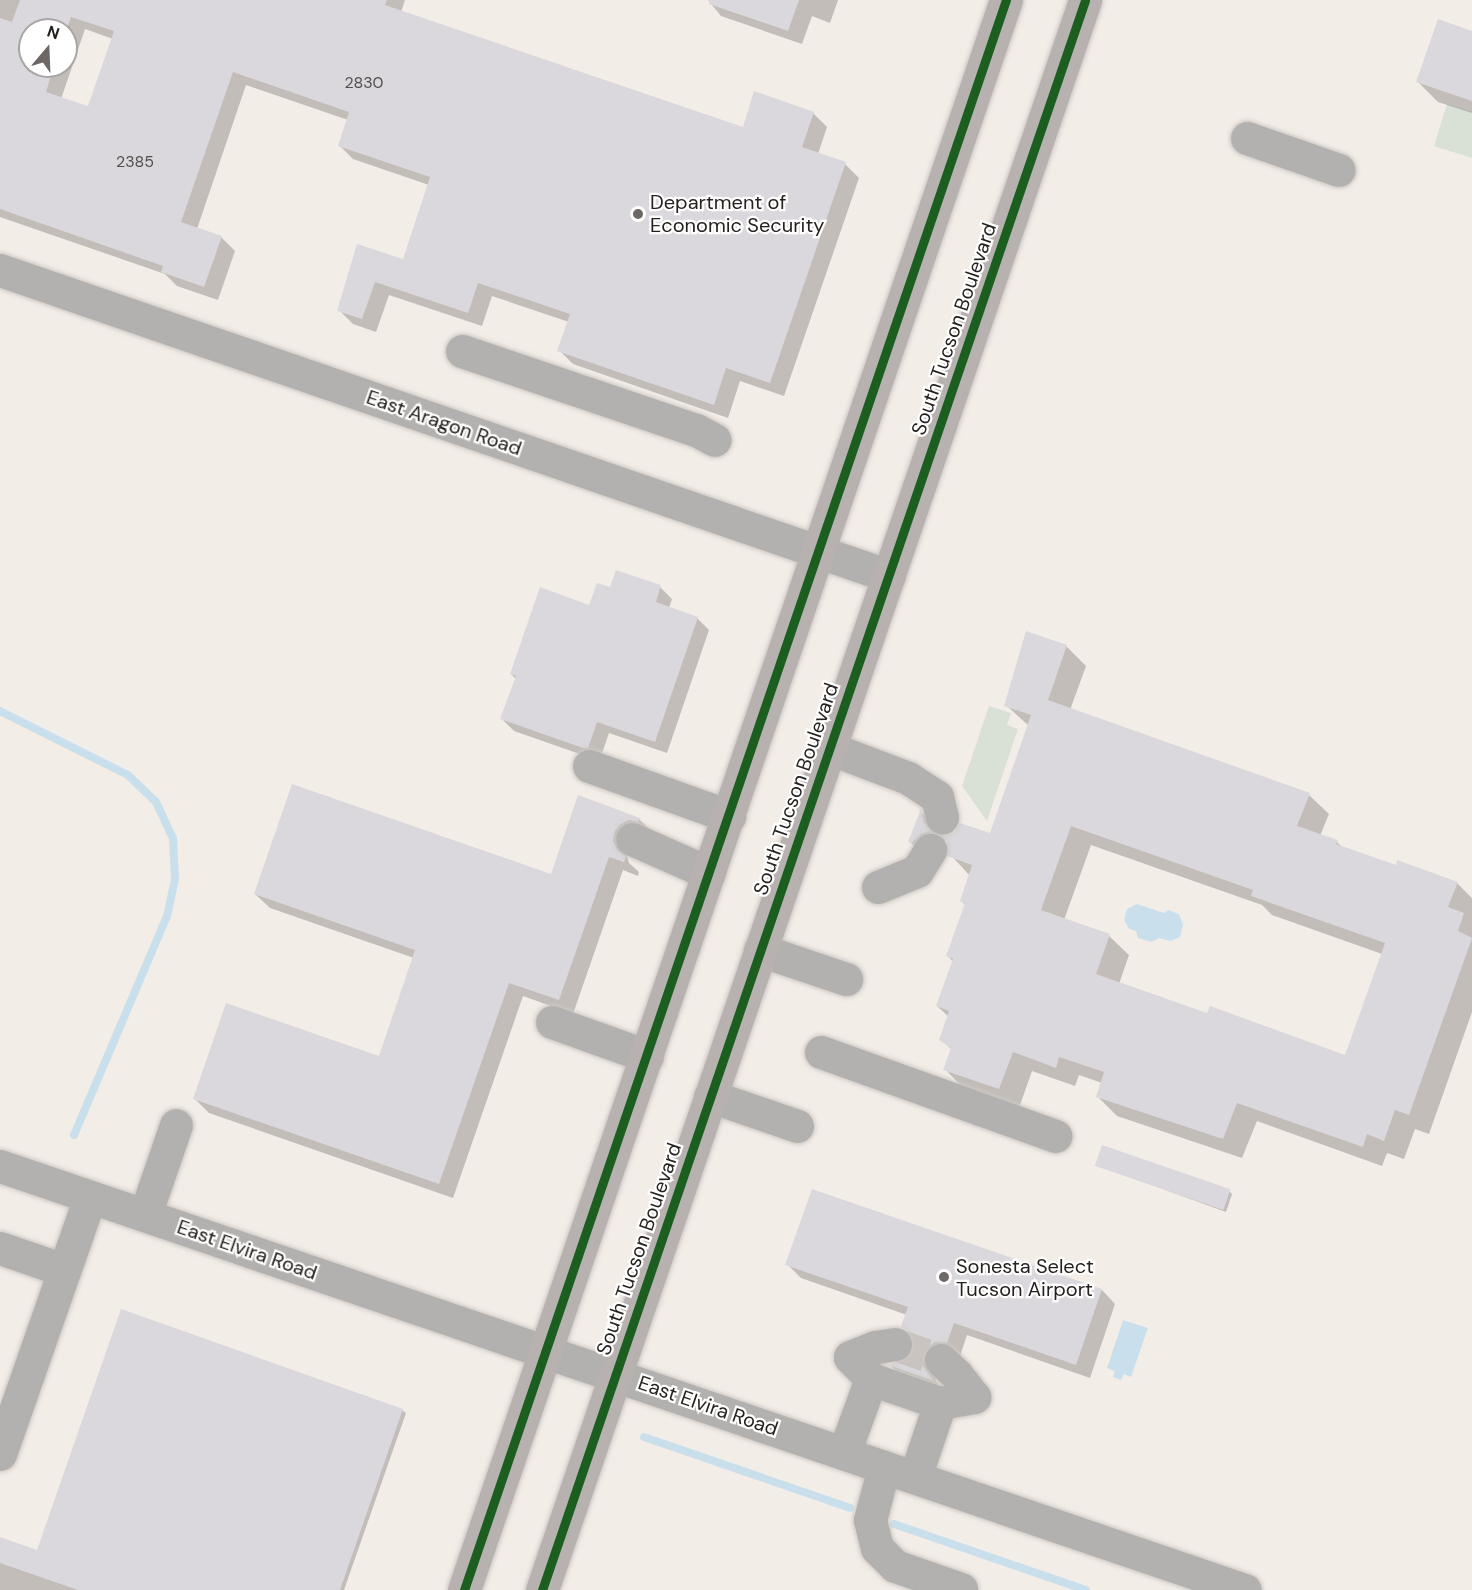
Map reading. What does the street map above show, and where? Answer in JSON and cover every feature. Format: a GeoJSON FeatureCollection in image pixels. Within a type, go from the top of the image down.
{"type":"FeatureCollection","features":[{"type":"Feature","properties":{"kind":"main road"},"geometry":{"type":"LineString","coordinates":[[464,1590],[1006,0]]}},
{"type":"Feature","properties":{"kind":"main road","name":"South Tucson Boulevard"},"geometry":{"type":"LineString","coordinates":[[542,1590],[1085,0]]}},
{"type":"Feature","properties":{"kind":"street"},"geometry":{"type":"LineString","coordinates":[[1247,138],[1339,170]]}},
{"type":"Feature","properties":{"kind":"street","name":"East Aragon Road"},"geometry":{"type":"LineString","coordinates":[[0,270],[889,576]]}},
{"type":"Feature","properties":{"kind":"street"},"geometry":{"type":"LineString","coordinates":[[462,351],[696,430],[716,440]]}},
{"type":"Feature","properties":{"kind":"street"},"geometry":{"type":"LineString","coordinates":[[829,748],[908,778],[937,797],[942,817]]}},
{"type":"Feature","properties":{"kind":"street"},"geometry":{"type":"LineString","coordinates":[[589,766],[729,816]]}},
{"type":"Feature","properties":{"kind":"street"},"geometry":{"type":"LineString","coordinates":[[632,839],[709,873]]}},
{"type":"Feature","properties":{"kind":"street"},"geometry":{"type":"LineString","coordinates":[[878,887],[917,871],[930,850]]}},
{"type":"Feature","properties":{"kind":"street"},"geometry":{"type":"LineString","coordinates":[[760,950],[846,979]]}},
{"type":"Feature","properties":{"kind":"street"},"geometry":{"type":"LineString","coordinates":[[552,1022],[646,1056]]}},
{"type":"Feature","properties":{"kind":"street"},"geometry":{"type":"LineString","coordinates":[[821,1052],[1055,1136]]}},
{"type":"Feature","properties":{"kind":"street"},"geometry":{"type":"LineString","coordinates":[[710,1096],[797,1126]]}},
{"type":"Feature","properties":{"kind":"street"},"geometry":{"type":"LineString","coordinates":[[145,1215],[176,1125]]}},
{"type":"Feature","properties":{"kind":"street","name":"East Elvira Road"},"geometry":{"type":"LineString","coordinates":[[0,1166],[1245,1590]]}},
{"type":"Feature","properties":{"kind":"street"},"geometry":{"type":"LineString","coordinates":[[0,1454],[90,1197]]}},
{"type":"Feature","properties":{"kind":"street"},"geometry":{"type":"LineString","coordinates":[[0,1248],[64,1270]]}},
{"type":"Feature","properties":{"kind":"street"},"geometry":{"type":"LineString","coordinates":[[895,1344],[875,1347],[850,1357],[871,1379],[940,1403],[974,1397],[957,1375],[941,1360]]}},
{"type":"Feature","properties":{"kind":"street"},"geometry":{"type":"LineString","coordinates":[[844,1453],[871,1379]]}},
{"type":"Feature","properties":{"kind":"street"},"geometry":{"type":"LineString","coordinates":[[915,1477],[940,1403]]}},
{"type":"Feature","properties":{"kind":"street"},"geometry":{"type":"LineString","coordinates":[[884,1467],[870,1521],[877,1548],[895,1566],[961,1588]]}},
{"type":"Feature","properties":{"kind":"shaded area"},"geometry":{"type":"Polygon","coordinates":[[[1447,104],[1472,112],[1472,158],[1434,146],[1447,104]]]}},
{"type":"Feature","properties":{"kind":"shaded area"},"geometry":{"type":"Polygon","coordinates":[[[989,706],[1011,713],[1007,725],[1018,729],[987,821],[962,786],[989,706]]]}},
{"type":"Feature","properties":{"kind":"water"},"geometry":{"type":"Polygon","coordinates":[[[1137,904],[1164,913],[1168,910],[1179,914],[1183,925],[1180,937],[1170,941],[1159,938],[1151,942],[1138,938],[1136,931],[1129,929],[1124,920],[1127,909],[1137,904]]]}},
{"type":"Feature","properties":{"kind":"water"},"geometry":{"type":"Polygon","coordinates":[[[1123,1320],[1148,1328],[1131,1377],[1124,1374],[1121,1380],[1113,1377],[1115,1371],[1107,1368],[1123,1320]]]}},
{"type":"Feature","properties":{"kind":"building"},"geometry":{"type":"Polygon","coordinates":[[[20,0],[387,0],[385,5],[743,127],[754,91],[814,112],[802,147],[846,162],[770,383],[726,368],[714,405],[557,351],[570,314],[478,283],[468,313],[375,282],[362,319],[337,311],[357,244],[403,259],[430,177],[338,146],[349,112],[233,72],[181,222],[222,236],[204,287],[161,272],[163,266],[0,209],[0,18],[12,22],[20,0]]]}},
{"type":"Feature","properties":{"kind":"building"},"geometry":{"type":"Polygon","coordinates":[[[709,0],[799,0],[788,31],[709,4],[709,0]]]}},
{"type":"Feature","properties":{"kind":"building"},"geometry":{"type":"Polygon","coordinates":[[[1438,19],[1472,31],[1472,101],[1416,82],[1438,19]]]}},
{"type":"Feature","properties":{"kind":"building"},"geometry":{"type":"Polygon","coordinates":[[[616,570],[661,585],[656,602],[698,617],[655,742],[597,722],[588,748],[583,748],[500,719],[516,676],[510,674],[540,587],[589,605],[597,583],[610,587],[616,570]]]}},
{"type":"Feature","properties":{"kind":"building"},"geometry":{"type":"Polygon","coordinates":[[[1026,631],[1067,645],[1048,700],[1310,793],[1297,826],[1338,840],[1336,844],[1396,865],[1397,860],[1458,882],[1448,907],[1464,913],[1458,931],[1472,938],[1409,1115],[1395,1110],[1384,1141],[1367,1134],[1363,1147],[1237,1103],[1223,1139],[1096,1097],[1104,1072],[1059,1057],[1056,1068],[1013,1052],[999,1089],[943,1070],[951,1048],[939,1040],[949,1011],[936,1006],[953,959],[946,956],[965,903],[960,901],[972,865],[947,856],[947,842],[941,835],[955,831],[960,823],[990,833],[1031,715],[1004,706],[1026,631]],[[1071,826],[1041,910],[1110,934],[1096,974],[1207,1013],[1210,1006],[1345,1055],[1385,943],[1251,896],[1253,890],[1071,826]]]}},
{"type":"Feature","properties":{"kind":"building"},"geometry":{"type":"Polygon","coordinates":[[[292,784],[551,874],[578,795],[640,818],[638,822],[629,820],[621,824],[615,831],[613,840],[617,850],[626,857],[624,862],[609,857],[559,1000],[509,983],[439,1184],[193,1099],[226,1003],[379,1056],[415,950],[254,894],[292,784]]]}},
{"type":"Feature","properties":{"kind":"building"},"geometry":{"type":"Polygon","coordinates":[[[921,809],[924,822],[931,831],[921,834],[912,843],[908,842],[921,809]]]}},
{"type":"Feature","properties":{"kind":"building"},"geometry":{"type":"Polygon","coordinates":[[[1102,1145],[1231,1189],[1223,1210],[1095,1166],[1102,1145]]]}},
{"type":"Feature","properties":{"kind":"building","name":"Sonesta Select Tucson Airport"},"geometry":{"type":"Polygon","coordinates":[[[812,1189],[1102,1289],[1076,1365],[954,1323],[947,1343],[935,1342],[923,1355],[923,1366],[934,1381],[888,1365],[906,1359],[913,1350],[914,1342],[910,1333],[901,1326],[908,1307],[785,1265],[812,1189]]]}},
{"type":"Feature","properties":{"kind":"building"},"geometry":{"type":"Polygon","coordinates":[[[121,1309],[403,1409],[340,1590],[78,1590],[0,1563],[0,1537],[37,1550],[121,1309]]]}},
{"type":"Feature","properties":{"kind":"waterway"},"geometry":{"type":"LineString","coordinates":[[0,711],[128,775],[156,802],[173,838],[175,879],[167,916],[74,1135]]}},
{"type":"Feature","properties":{"kind":"waterway"},"geometry":{"type":"LineString","coordinates":[[644,1437],[850,1508]]}},
{"type":"Feature","properties":{"kind":"waterway"},"geometry":{"type":"LineString","coordinates":[[894,1524],[1086,1590]]}},
{"type":"Feature","properties":{"kind":"tunnel"},"geometry":{"type":"LineString","coordinates":[[895,1344],[941,1360]]}},
{"type":"Feature","properties":{"kind":"cycle path"},"geometry":{"type":"LineString","coordinates":[[464,1590],[1006,0]]}},
{"type":"Feature","properties":{"kind":"cycle path"},"geometry":{"type":"LineString","coordinates":[[542,1590],[1085,0]]}},
{"type":"Feature","properties":{"kind":"place","name":"Department of Economic Security"},"geometry":{"type":"Point","coordinates":[638,214]}},
{"type":"Feature","properties":{"kind":"place","name":"Sonesta Select Tucson Airport"},"geometry":{"type":"Point","coordinates":[944,1277]}}]}
